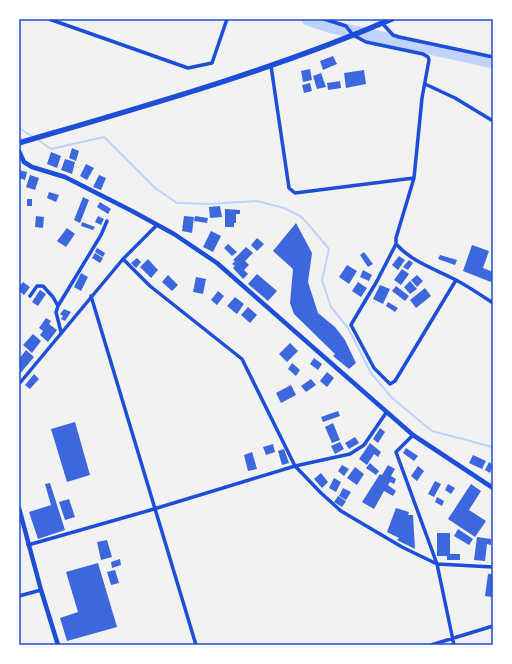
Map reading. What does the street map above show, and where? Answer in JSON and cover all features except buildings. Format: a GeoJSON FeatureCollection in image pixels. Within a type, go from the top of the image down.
{"type":"FeatureCollection","features":[{"type":"Feature","properties":{"kind":"main road"},"geometry":{"type":"LineString","coordinates":[[19,143],[271,66],[392,19]]}},
{"type":"Feature","properties":{"kind":"street"},"geometry":{"type":"LineString","coordinates":[[49,19],[188,68],[212,63],[226,19]]}},
{"type":"Feature","properties":{"kind":"street"},"geometry":{"type":"LineString","coordinates":[[324,19],[346,26],[353,35],[366,42],[423,54],[428,57],[429,60],[414,178],[396,238],[396,244],[377,282],[353,320],[352,325],[374,368],[390,384],[395,381],[456,280]]}},
{"type":"Feature","properties":{"kind":"street"},"geometry":{"type":"LineString","coordinates":[[382,23],[393,35],[398,37],[493,57]]}},
{"type":"Feature","properties":{"kind":"street"},"geometry":{"type":"LineString","coordinates":[[271,66],[289,188],[295,193],[414,178]]}},
{"type":"Feature","properties":{"kind":"street"},"geometry":{"type":"LineString","coordinates":[[425,84],[455,98],[493,121]]}},
{"type":"Feature","properties":{"kind":"street"},"geometry":{"type":"LineString","coordinates":[[19,151],[24,162],[32,167],[65,177],[157,225],[197,248],[217,263],[413,435],[493,488]]}},
{"type":"Feature","properties":{"kind":"street"},"geometry":{"type":"LineString","coordinates":[[61,332],[56,312],[58,306],[101,235],[107,221]]}},
{"type":"Feature","properties":{"kind":"street"},"geometry":{"type":"LineString","coordinates":[[19,384],[123,258],[157,225]]}},
{"type":"Feature","properties":{"kind":"street"},"geometry":{"type":"LineString","coordinates":[[396,244],[400,249],[424,265],[456,280],[493,303]]}},
{"type":"Feature","properties":{"kind":"street"},"geometry":{"type":"LineString","coordinates":[[123,258],[150,286],[242,359],[296,466],[321,493],[342,511],[402,547],[437,564],[493,567]]}},
{"type":"Feature","properties":{"kind":"street"},"geometry":{"type":"LineString","coordinates":[[30,296],[37,286],[43,286],[53,297],[58,306]]}},
{"type":"Feature","properties":{"kind":"street"},"geometry":{"type":"LineString","coordinates":[[91,296],[196,645]]}},
{"type":"Feature","properties":{"kind":"street"},"geometry":{"type":"LineString","coordinates":[[28,545],[296,466],[350,454],[364,446],[386,412]]}},
{"type":"Feature","properties":{"kind":"street"},"geometry":{"type":"LineString","coordinates":[[413,435],[396,452],[437,564],[454,645]]}},
{"type":"Feature","properties":{"kind":"street"},"geometry":{"type":"LineString","coordinates":[[19,508],[28,545],[58,645]]}},
{"type":"Feature","properties":{"kind":"street"},"geometry":{"type":"LineString","coordinates":[[19,596],[41,590]]}},
{"type":"Feature","properties":{"kind":"street"},"geometry":{"type":"LineString","coordinates":[[431,645],[493,626]]}},
{"type":"Feature","properties":{"kind":"waterway"},"geometry":{"type":"LineString","coordinates":[[308,19],[332,27],[493,62]]}},
{"type":"Feature","properties":{"kind":"waterway"},"geometry":{"type":"LineString","coordinates":[[19,128],[33,137]]}},
{"type":"Feature","properties":{"kind":"waterway"},"geometry":{"type":"LineString","coordinates":[[37,139],[51,149],[104,137],[155,188],[177,203],[209,204],[257,201],[284,208],[300,216],[329,249],[322,280],[331,307],[348,328],[371,373],[392,398],[432,431],[493,448]]}}]}
